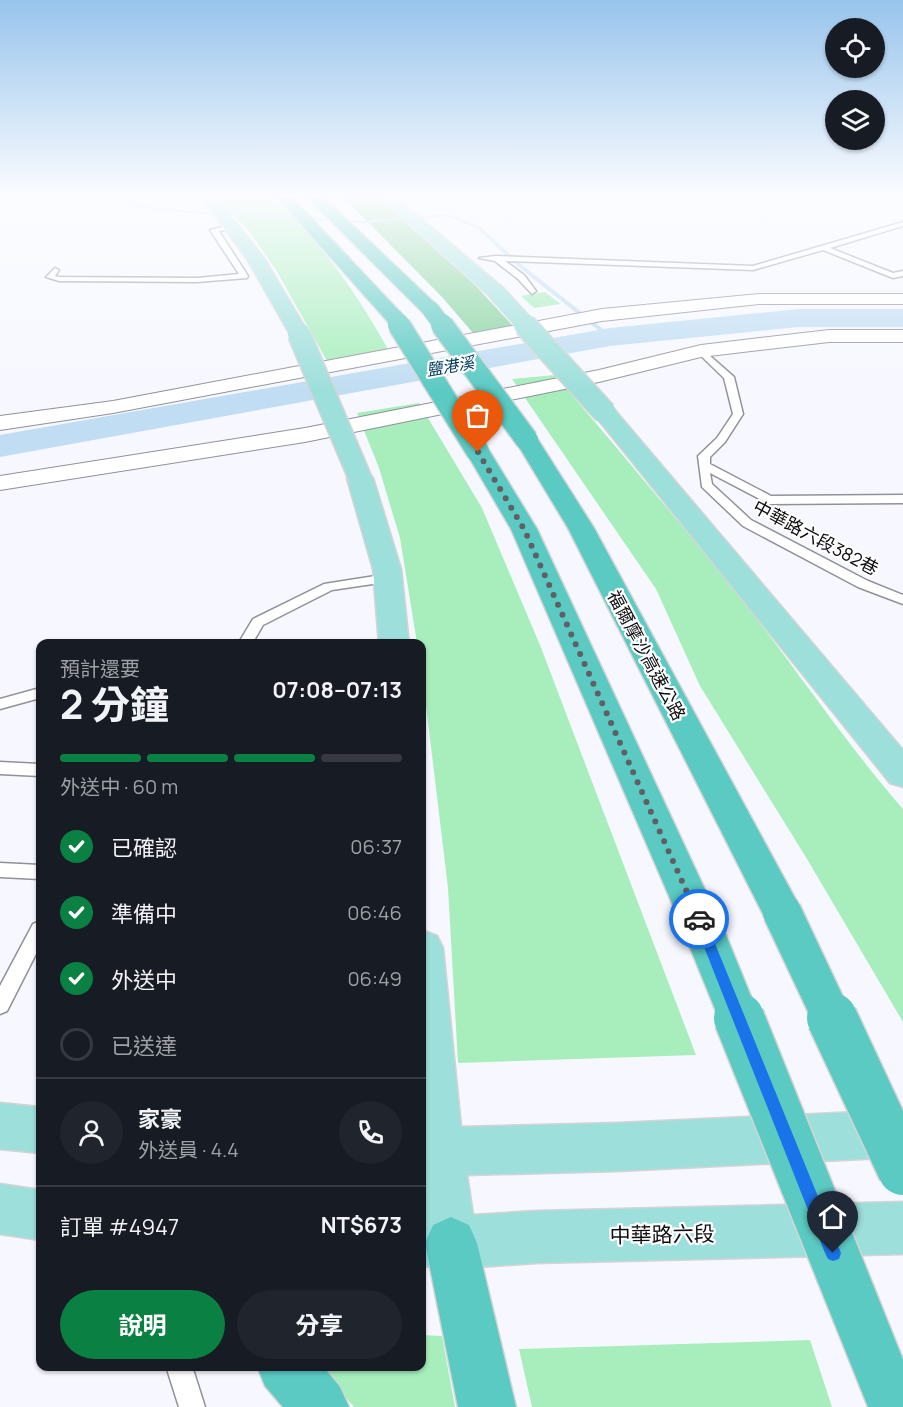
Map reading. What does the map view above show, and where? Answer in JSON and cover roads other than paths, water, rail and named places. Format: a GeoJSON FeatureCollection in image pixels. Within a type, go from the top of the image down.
{"type":"FeatureCollection","features":[{"type":"Feature","properties":{"kind":"highway"},"geometry":{"type":"LineString","coordinates":[[341,260],[395,318],[524,529],[701,924],[895,1407]]}},
{"type":"Feature","properties":{"kind":"highway","name":"福爾摩沙高速公路"},"geometry":{"type":"LineString","coordinates":[[380,260],[431,310],[527,440],[581,528],[782,912],[903,1170]]}},
{"type":"Feature","properties":{"kind":"highway"},"geometry":{"type":"LineString","coordinates":[[436,1242],[487,1407]]}},
{"type":"Feature","properties":{"kind":"highway"},"geometry":{"type":"LineString","coordinates":[[289,1371],[320,1407]]}},
{"type":"Feature","properties":{"kind":"main road"},"geometry":{"type":"LineString","coordinates":[[256,260],[299,334],[360,478],[388,578],[394,639]]}},
{"type":"Feature","properties":{"kind":"main road"},"geometry":{"type":"LineString","coordinates":[[459,260],[496,292],[605,413],[902,772]]}},
{"type":"Feature","properties":{"kind":"main road"},"geometry":{"type":"LineString","coordinates":[[426,1050],[436,1242]]}},
{"type":"Feature","properties":{"kind":"main road"},"geometry":{"type":"LineString","coordinates":[[0,1126],[36,1130]]}},
{"type":"Feature","properties":{"kind":"main road"},"geometry":{"type":"LineString","coordinates":[[430,1152],[528,1147],[618,1147],[903,1133]]}},
{"type":"Feature","properties":{"kind":"main road"},"geometry":{"type":"LineString","coordinates":[[0,1209],[36,1214]]}},
{"type":"Feature","properties":{"kind":"main road","name":"中華路六段"},"geometry":{"type":"LineString","coordinates":[[436,1242],[536,1237],[903,1228]]}},
{"type":"Feature","properties":{"kind":"street"},"geometry":{"type":"LineString","coordinates":[[0,423],[113,407],[576,318],[759,299],[903,299]]}},
{"type":"Feature","properties":{"kind":"street"},"geometry":{"type":"LineString","coordinates":[[0,483],[305,435],[599,376],[701,351],[829,336],[903,336]]}},
{"type":"Feature","properties":{"kind":"lane"},"geometry":{"type":"LineString","coordinates":[[55,270],[50,278],[197,280],[244,276],[233,260]]}},
{"type":"Feature","properties":{"kind":"lane"},"geometry":{"type":"LineString","coordinates":[[498,260],[521,277],[532,291]]}},
{"type":"Feature","properties":{"kind":"lane"},"geometry":{"type":"LineString","coordinates":[[544,260],[753,267],[778,260]]}},
{"type":"Feature","properties":{"kind":"lane"},"geometry":{"type":"LineString","coordinates":[[853,260],[893,276],[903,273]]}},
{"type":"Feature","properties":{"kind":"lane"},"geometry":{"type":"LineString","coordinates":[[701,351],[729,377],[738,414],[721,440],[704,456],[705,465]]}},
{"type":"Feature","properties":{"kind":"lane","name":"中華路六段382巷"},"geometry":{"type":"LineString","coordinates":[[705,465],[769,500],[903,499]]}},
{"type":"Feature","properties":{"kind":"lane","name":"中華路六段382巷"},"geometry":{"type":"LineString","coordinates":[[705,465],[706,485],[747,524],[863,584],[903,600]]}},
{"type":"Feature","properties":{"kind":"lane"},"geometry":{"type":"LineString","coordinates":[[248,639],[258,622],[329,587],[388,578]]}},
{"type":"Feature","properties":{"kind":"lane"},"geometry":{"type":"LineString","coordinates":[[0,704],[36,694]]}},
{"type":"Feature","properties":{"kind":"lane"},"geometry":{"type":"LineString","coordinates":[[0,768],[36,770]]}},
{"type":"Feature","properties":{"kind":"lane"},"geometry":{"type":"LineString","coordinates":[[0,870],[36,872]]}},
{"type":"Feature","properties":{"kind":"lane"},"geometry":{"type":"LineString","coordinates":[[0,1005],[36,936]]}},
{"type":"Feature","properties":{"kind":"lane"},"geometry":{"type":"LineString","coordinates":[[180,1371],[192,1407]]}},
{"type":"Feature","properties":{"kind":"waterway"},"geometry":{"type":"LineString","coordinates":[[513,260],[610,337]]}},
{"type":"Feature","properties":{"kind":"waterway","name":"鹽港溪"},"geometry":{"type":"LineString","coordinates":[[0,446],[610,337],[799,318],[903,318]]}}]}
